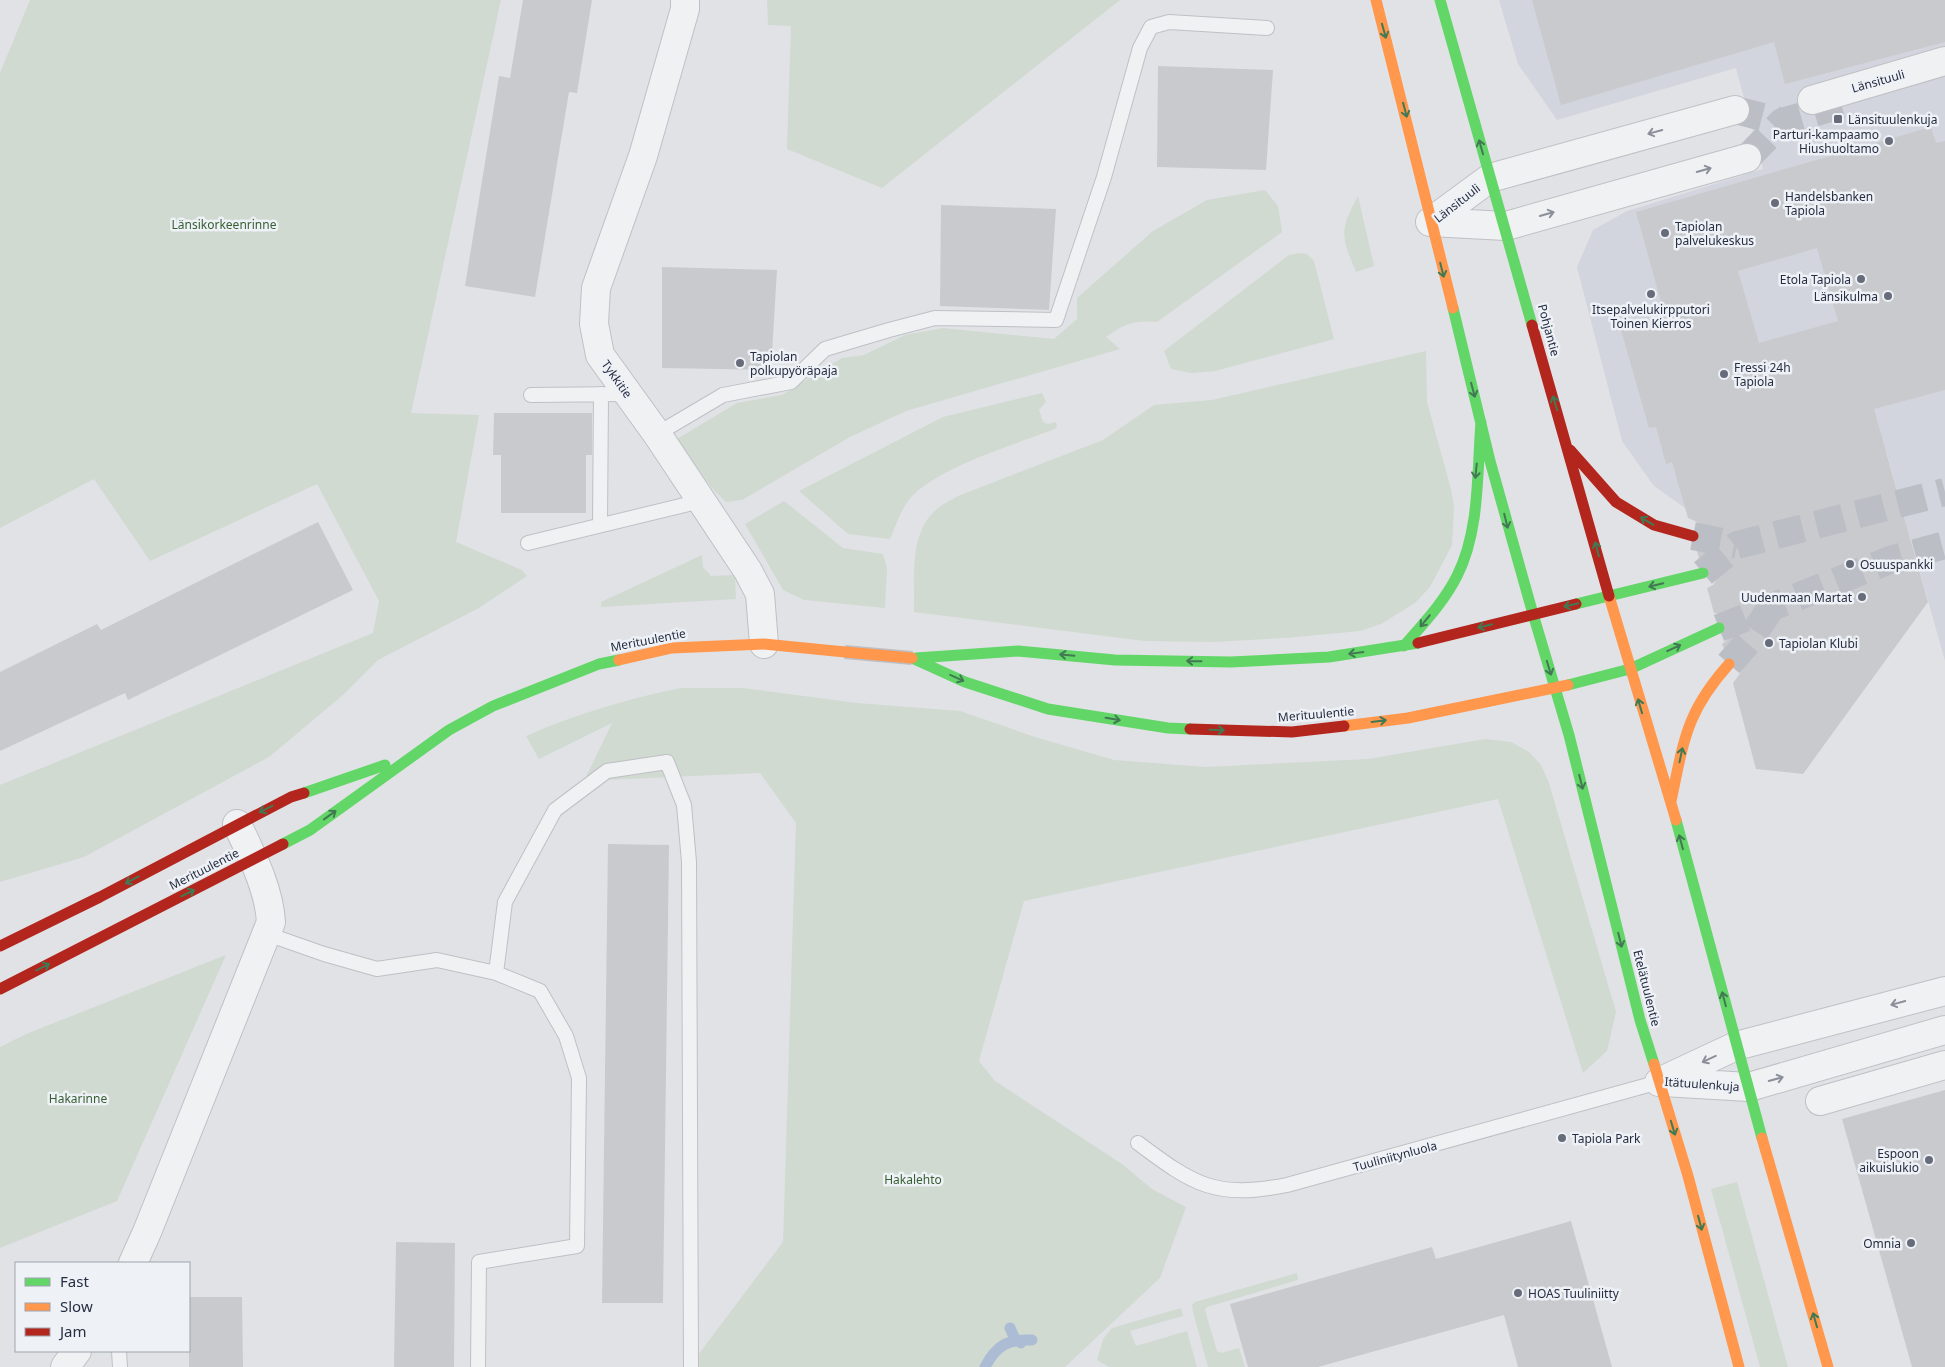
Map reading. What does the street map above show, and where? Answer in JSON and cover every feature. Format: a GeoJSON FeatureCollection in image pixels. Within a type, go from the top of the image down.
{"type":"FeatureCollection","features":[{"type":"Feature","properties":{"kind":"main road"},"geometry":{"type":"LineString","coordinates":[[1376,0],[1419,162],[1430,222],[1518,567],[1533,614]]}},
{"type":"Feature","properties":{"kind":"main road","name":"Pohjantie"},"geometry":{"type":"LineString","coordinates":[[1440,0],[1570,450],[1630,669]]}},
{"type":"Feature","properties":{"kind":"main road"},"geometry":{"type":"LineString","coordinates":[[1404,646],[1438,606],[1461,567],[1469,540],[1481,422]]}},
{"type":"Feature","properties":{"kind":"main road"},"geometry":{"type":"LineString","coordinates":[[1570,450],[1616,502],[1654,526],[1693,536]]}},
{"type":"Feature","properties":{"kind":"main road","name":"Merituulentie"},"geometry":{"type":"LineString","coordinates":[[0,989],[310,830],[410,756],[449,730],[493,706],[599,664],[672,648],[764,644],[912,658],[1018,651],[1115,660],[1231,662],[1329,657],[1404,646],[1703,573]]}},
{"type":"Feature","properties":{"kind":"main road","name":"Etelätuulentie"},"geometry":{"type":"LineString","coordinates":[[1533,614],[1569,735],[1640,1020],[1688,1176],[1739,1367]]}},
{"type":"Feature","properties":{"kind":"main road","name":"Merituulentie"},"geometry":{"type":"LineString","coordinates":[[912,658],[965,682],[1048,709],[1168,728],[1292,732],[1408,718],[1555,688],[1630,669],[1718,628]]}},
{"type":"Feature","properties":{"kind":"main road"},"geometry":{"type":"LineString","coordinates":[[1671,803],[1684,737],[1692,716],[1705,692],[1729,664]]}},
{"type":"Feature","properties":{"kind":"main road"},"geometry":{"type":"LineString","coordinates":[[1630,669],[1671,803],[1736,1046],[1828,1367]]}},
{"type":"Feature","properties":{"kind":"main road","name":"Merituulentie"},"geometry":{"type":"LineString","coordinates":[[0,946],[100,897],[291,797],[410,756]]}},
{"type":"Feature","properties":{"kind":"street","name":"Tykkitie"},"geometry":{"type":"LineString","coordinates":[[685,0],[685,9],[643,156],[596,288],[594,324],[600,355],[657,434],[748,571],[760,594],[764,644]]}},
{"type":"Feature","properties":{"kind":"street","name":"Länsituuli"},"geometry":{"type":"LineString","coordinates":[[1812,100],[1945,61]]}},
{"type":"Feature","properties":{"kind":"street","name":"Länsituuli"},"geometry":{"type":"LineString","coordinates":[[1430,222],[1490,178],[1735,110]]}},
{"type":"Feature","properties":{"kind":"street","name":"Länsituuli"},"geometry":{"type":"LineString","coordinates":[[1430,222],[1506,226],[1748,158]]}},
{"type":"Feature","properties":{"kind":"street"},"geometry":{"type":"LineString","coordinates":[[132,1262],[147,1232],[271,922],[270,909],[253,859],[237,824]]}},
{"type":"Feature","properties":{"kind":"street","name":"Itätuulenkuja"},"geometry":{"type":"LineString","coordinates":[[1659,1082],[1736,1046],[1945,991]]}},
{"type":"Feature","properties":{"kind":"street","name":"Itätuulenkuja"},"geometry":{"type":"LineString","coordinates":[[1659,1082],[1749,1087],[1945,1030]]}},
{"type":"Feature","properties":{"kind":"street"},"geometry":{"type":"LineString","coordinates":[[1820,1102],[1945,1066]]}},
{"type":"Feature","properties":{"kind":"street"},"geometry":{"type":"LineString","coordinates":[[64,1367],[76,1352]]}},
{"type":"Feature","properties":{"kind":"lane"},"geometry":{"type":"LineString","coordinates":[[657,434],[722,395],[791,382],[825,349],[889,330],[935,318],[1056,320],[1104,177],[1140,48],[1152,27],[1169,22],[1267,28]]}},
{"type":"Feature","properties":{"kind":"lane"},"geometry":{"type":"LineString","coordinates":[[600,394],[600,526]]}},
{"type":"Feature","properties":{"kind":"lane"},"geometry":{"type":"LineString","coordinates":[[531,395],[628,394]]}},
{"type":"Feature","properties":{"kind":"lane"},"geometry":{"type":"LineString","coordinates":[[528,543],[701,501]]}},
{"type":"Feature","properties":{"kind":"lane"},"geometry":{"type":"LineString","coordinates":[[496,973],[505,902],[555,810],[607,771],[667,762],[684,805],[689,862],[690,1367]]}},
{"type":"Feature","properties":{"kind":"lane"},"geometry":{"type":"LineString","coordinates":[[267,934],[324,954],[377,968],[437,960],[496,973],[540,991],[566,1036],[579,1078],[577,1246],[479,1262],[478,1367]]}},
{"type":"Feature","properties":{"kind":"lane","name":"Tuuliniitynluola"},"geometry":{"type":"LineString","coordinates":[[1138,1143],[1180,1174],[1203,1185],[1229,1190],[1258,1191],[1287,1185],[1659,1082]]}},
{"type":"Feature","properties":{"kind":"lane"},"geometry":{"type":"LineString","coordinates":[[119,1352],[120,1367]]}},
{"type":"Feature","properties":{"kind":"shaded area"},"geometry":{"type":"Polygon","coordinates":[[[1499,0],[1945,0],[1945,661],[1886,451],[1685,508],[1654,486],[1622,441],[1577,267],[1593,230],[1627,211],[1763,169],[1736,68],[1557,120],[1518,64],[1499,0]]]}},
{"type":"Feature","properties":{"kind":"green space","name":"Länsikorkeenrinne"},"geometry":{"type":"Polygon","coordinates":[[[30,0],[501,0],[411,413],[479,415],[456,542],[522,570],[527,576],[479,608],[378,660],[343,695],[269,757],[84,857],[0,882],[0,785],[373,633],[379,601],[317,484],[150,561],[94,479],[0,528],[0,73],[30,0]]]}},
{"type":"Feature","properties":{"kind":"green space"},"geometry":{"type":"Polygon","coordinates":[[[767,0],[1120,0],[882,188],[787,149],[791,26],[768,25],[767,0]]]}},
{"type":"Feature","properties":{"kind":"green space"},"geometry":{"type":"Polygon","coordinates":[[[1265,190],[1278,206],[1282,232],[1157,322],[1130,324],[1106,337],[1120,349],[906,411],[850,437],[742,500],[726,502],[711,487],[677,439],[737,403],[782,395],[842,358],[864,355],[905,335],[943,328],[1054,339],[1077,319],[1077,298],[1153,231],[1207,200],[1265,190]]]}},
{"type":"Feature","properties":{"kind":"green space"},"geometry":{"type":"Polygon","coordinates":[[[1358,196],[1374,266],[1356,272],[1347,250],[1344,234],[1345,226],[1358,196]]]}},
{"type":"Feature","properties":{"kind":"green space"},"geometry":{"type":"Polygon","coordinates":[[[1307,254],[1314,261],[1334,339],[1215,371],[1191,373],[1171,369],[1164,351],[1289,255],[1307,254]]]}},
{"type":"Feature","properties":{"kind":"green space"},"geometry":{"type":"Polygon","coordinates":[[[1426,351],[1427,402],[1451,489],[1454,508],[1452,545],[1430,587],[1415,603],[1381,624],[1360,631],[1285,638],[1214,642],[1144,641],[914,612],[914,571],[917,543],[928,518],[938,508],[958,496],[1103,440],[1154,405],[1212,400],[1426,351]]]}},
{"type":"Feature","properties":{"kind":"green space"},"geometry":{"type":"Polygon","coordinates":[[[1042,393],[1046,402],[1039,410],[1043,422],[1048,424],[1056,422],[1057,428],[975,459],[933,480],[917,491],[906,504],[890,539],[848,534],[799,491],[943,417],[1042,393]]]}},
{"type":"Feature","properties":{"kind":"green space"},"geometry":{"type":"Polygon","coordinates":[[[784,501],[843,548],[883,554],[887,569],[885,608],[804,600],[783,590],[745,524],[784,501]]]}},
{"type":"Feature","properties":{"kind":"green space"},"geometry":{"type":"Polygon","coordinates":[[[702,555],[703,567],[711,576],[735,575],[736,599],[601,607],[601,602],[702,555]]]}},
{"type":"Feature","properties":{"kind":"green space","name":"Hakalehto"},"geometry":{"type":"Polygon","coordinates":[[[681,688],[743,688],[857,703],[960,711],[1035,737],[1114,760],[1206,767],[1368,759],[1485,739],[1511,742],[1529,752],[1541,765],[1549,783],[1616,1012],[1607,1051],[1583,1073],[1498,799],[1024,901],[979,1061],[995,1081],[1122,1164],[1152,1189],[1186,1207],[1160,1278],[1065,1367],[689,1367],[783,1242],[796,823],[760,773],[584,781],[612,723],[539,759],[526,736],[602,708],[681,688]]]}},
{"type":"Feature","properties":{"kind":"green space","name":"Hakarinne"},"geometry":{"type":"Polygon","coordinates":[[[226,955],[117,1201],[0,1248],[0,1047],[26,1034],[226,955]]]}},
{"type":"Feature","properties":{"kind":"green space"},"geometry":{"type":"Polygon","coordinates":[[[1737,1182],[1788,1367],[1760,1367],[1711,1189],[1737,1182]]]}},
{"type":"Feature","properties":{"kind":"green space"},"geometry":{"type":"Polygon","coordinates":[[[1297,1273],[1298,1280],[1207,1307],[1205,1310],[1217,1351],[1221,1353],[1239,1348],[1245,1367],[1208,1367],[1192,1305],[1195,1302],[1297,1273]]]}},
{"type":"Feature","properties":{"kind":"green space"},"geometry":{"type":"Polygon","coordinates":[[[1181,1308],[1183,1316],[1130,1331],[1136,1346],[1187,1331],[1197,1367],[1109,1367],[1097,1360],[1103,1339],[1112,1328],[1181,1308]]]}},
{"type":"Feature","properties":{"kind":"building"},"geometry":{"type":"Polygon","coordinates":[[[523,0],[592,0],[577,93],[569,92],[535,297],[465,286],[499,76],[510,78],[523,0]]]}},
{"type":"Feature","properties":{"kind":"building"},"geometry":{"type":"Polygon","coordinates":[[[1532,0],[1945,0],[1945,42],[1785,84],[1774,42],[1561,105],[1532,0]]]}},
{"type":"Feature","properties":{"kind":"building"},"geometry":{"type":"Polygon","coordinates":[[[1158,66],[1273,70],[1266,170],[1157,167],[1158,66]]]}},
{"type":"Feature","properties":{"kind":"building"},"geometry":{"type":"Polygon","coordinates":[[[1931,127],[1936,143],[1945,141],[1945,390],[1874,409],[1928,602],[1803,774],[1756,769],[1733,683],[1744,668],[1744,660],[1739,652],[1732,649],[1724,649],[1722,644],[1731,637],[1734,630],[1733,622],[1728,615],[1714,613],[1707,588],[1713,585],[1718,578],[1718,569],[1715,563],[1708,558],[1699,558],[1697,551],[1704,547],[1708,541],[1708,532],[1704,525],[1688,518],[1672,462],[1666,464],[1656,427],[1649,428],[1621,330],[1665,316],[1636,212],[1931,127]],[[1817,248],[1738,271],[1759,343],[1838,321],[1817,248]]]}},
{"type":"Feature","properties":{"kind":"building"},"geometry":{"type":"Polygon","coordinates":[[[941,205],[1056,209],[1049,310],[940,306],[941,205]]]}},
{"type":"Feature","properties":{"kind":"building"},"geometry":{"type":"Polygon","coordinates":[[[662,267],[777,270],[771,370],[662,368],[662,267]]]}},
{"type":"Feature","properties":{"kind":"building"},"geometry":{"type":"Polygon","coordinates":[[[494,413],[592,413],[592,455],[586,455],[586,513],[501,513],[501,455],[493,455],[494,413]]]}},
{"type":"Feature","properties":{"kind":"building"},"geometry":{"type":"Polygon","coordinates":[[[318,522],[353,590],[128,700],[125,693],[0,751],[0,672],[97,624],[101,630],[318,522]]]}},
{"type":"Feature","properties":{"kind":"building"},"geometry":{"type":"Polygon","coordinates":[[[608,844],[669,845],[663,1303],[602,1303],[608,844]]]}},
{"type":"Feature","properties":{"kind":"building","name":"Omnia"},"geometry":{"type":"Polygon","coordinates":[[[1945,1090],[1945,1367],[1912,1367],[1842,1119],[1945,1090]]]}},
{"type":"Feature","properties":{"kind":"building"},"geometry":{"type":"Polygon","coordinates":[[[1571,1221],[1612,1367],[1518,1367],[1504,1315],[1318,1367],[1248,1367],[1230,1304],[1432,1247],[1436,1259],[1571,1221]]]}},
{"type":"Feature","properties":{"kind":"building"},"geometry":{"type":"Polygon","coordinates":[[[396,1242],[455,1243],[454,1367],[394,1367],[396,1242]]]}},
{"type":"Feature","properties":{"kind":"building"},"geometry":{"type":"Polygon","coordinates":[[[190,1297],[242,1297],[243,1367],[189,1367],[190,1297]]]}},
{"type":"Feature","properties":{"kind":"waterway"},"geometry":{"type":"LineString","coordinates":[[1010,1328],[1015,1339],[1021,1343]]}},
{"type":"Feature","properties":{"kind":"waterway"},"geometry":{"type":"LineString","coordinates":[[985,1367],[993,1354],[1003,1345],[1016,1341],[1032,1340]]}},
{"type":"Feature","properties":{"kind":"tunnel"},"geometry":{"type":"LineString","coordinates":[[1747,158],[1782,122],[1848,103]]}},
{"type":"Feature","properties":{"kind":"tunnel"},"geometry":{"type":"LineString","coordinates":[[1735,110],[1782,122]]}},
{"type":"Feature","properties":{"kind":"tunnel"},"geometry":{"type":"LineString","coordinates":[[1703,573],[1737,545],[1945,492]]}},
{"type":"Feature","properties":{"kind":"tunnel"},"geometry":{"type":"LineString","coordinates":[[1693,536],[1737,545]]}},
{"type":"Feature","properties":{"kind":"tunnel"},"geometry":{"type":"LineString","coordinates":[[1719,628],[1890,560],[1945,545]]}},
{"type":"Feature","properties":{"kind":"tunnel"},"geometry":{"type":"LineString","coordinates":[[1729,664],[1748,642],[1773,605]]}},
{"type":"Feature","properties":{"kind":"traffic: fast"},"geometry":{"type":"LineString","coordinates":[[1440,0],[1532,325]]}},
{"type":"Feature","properties":{"kind":"traffic: fast"},"geometry":{"type":"LineString","coordinates":[[1453,308],[1490,461],[1533,614]]}},
{"type":"Feature","properties":{"kind":"traffic: fast"},"geometry":{"type":"LineString","coordinates":[[1404,646],[1446,595],[1464,559],[1474,521],[1481,422]]}},
{"type":"Feature","properties":{"kind":"traffic: fast"},"geometry":{"type":"LineString","coordinates":[[1576,604],[1703,573]]}},
{"type":"Feature","properties":{"kind":"traffic: fast"},"geometry":{"type":"LineString","coordinates":[[1533,614],[1569,735],[1640,1020],[1654,1064]]}},
{"type":"Feature","properties":{"kind":"traffic: fast"},"geometry":{"type":"LineString","coordinates":[[1568,685],[1630,669],[1719,628]]}},
{"type":"Feature","properties":{"kind":"traffic: fast"},"geometry":{"type":"LineString","coordinates":[[916,658],[1018,651],[1115,660],[1231,662],[1329,657],[1418,643]]}},
{"type":"Feature","properties":{"kind":"traffic: fast"},"geometry":{"type":"LineString","coordinates":[[912,658],[965,682],[1048,709],[1168,728],[1190,729]]}},
{"type":"Feature","properties":{"kind":"traffic: fast"},"geometry":{"type":"LineString","coordinates":[[283,844],[310,830],[449,730],[493,706],[599,664],[619,660]]}},
{"type":"Feature","properties":{"kind":"traffic: fast"},"geometry":{"type":"LineString","coordinates":[[304,793],[385,765]]}},
{"type":"Feature","properties":{"kind":"traffic: fast"},"geometry":{"type":"LineString","coordinates":[[1676,820],[1762,1138]]}},
{"type":"Feature","properties":{"kind":"traffic: slow"},"geometry":{"type":"LineString","coordinates":[[1376,0],[1453,308]]}},
{"type":"Feature","properties":{"kind":"traffic: slow"},"geometry":{"type":"LineString","coordinates":[[1609,596],[1676,820]]}},
{"type":"Feature","properties":{"kind":"traffic: slow"},"geometry":{"type":"LineString","coordinates":[[619,660],[672,648],[764,644],[845,652]]}},
{"type":"Feature","properties":{"kind":"traffic: slow"},"geometry":{"type":"LineString","coordinates":[[845,652],[912,658]]}},
{"type":"Feature","properties":{"kind":"traffic: slow"},"geometry":{"type":"LineString","coordinates":[[1671,801],[1684,744],[1695,712],[1715,681],[1729,664]]}},
{"type":"Feature","properties":{"kind":"traffic: slow"},"geometry":{"type":"LineString","coordinates":[[1344,726],[1408,718],[1568,685]]}},
{"type":"Feature","properties":{"kind":"traffic: slow"},"geometry":{"type":"LineString","coordinates":[[1654,1064],[1688,1176],[1739,1367]]}},
{"type":"Feature","properties":{"kind":"traffic: slow"},"geometry":{"type":"LineString","coordinates":[[1762,1138],[1828,1367]]}},
{"type":"Feature","properties":{"kind":"traffic: jam"},"geometry":{"type":"LineString","coordinates":[[1532,325],[1609,596]]}},
{"type":"Feature","properties":{"kind":"traffic: jam"},"geometry":{"type":"LineString","coordinates":[[1570,450],[1616,502],[1654,525],[1693,536]]}},
{"type":"Feature","properties":{"kind":"traffic: jam"},"geometry":{"type":"LineString","coordinates":[[1418,643],[1576,604]]}},
{"type":"Feature","properties":{"kind":"traffic: jam"},"geometry":{"type":"LineString","coordinates":[[1190,729],[1292,732],[1344,726]]}},
{"type":"Feature","properties":{"kind":"traffic: jam"},"geometry":{"type":"LineString","coordinates":[[0,946],[100,897],[291,797],[304,793]]}},
{"type":"Feature","properties":{"kind":"traffic: jam"},"geometry":{"type":"LineString","coordinates":[[0,989],[283,844]]}},
{"type":"Feature","properties":{"kind":"place","name":"Länsituulenkuja"},"geometry":{"type":"Point","coordinates":[1838,119]}},
{"type":"Feature","properties":{"kind":"place","name":"Parturi-kampaamo Hiushuoltamo"},"geometry":{"type":"Point","coordinates":[1889,141]}},
{"type":"Feature","properties":{"kind":"place","name":"Handelsbanken Tapiola"},"geometry":{"type":"Point","coordinates":[1775,203]}},
{"type":"Feature","properties":{"kind":"place","name":"Tapiolan palvelukeskus"},"geometry":{"type":"Point","coordinates":[1665,233]}},
{"type":"Feature","properties":{"kind":"place","name":"Etola Tapiola"},"geometry":{"type":"Point","coordinates":[1861,279]}},
{"type":"Feature","properties":{"kind":"place","name":"Itsepalvelukirpputori Toinen Kierros"},"geometry":{"type":"Point","coordinates":[1651,294]}},
{"type":"Feature","properties":{"kind":"place","name":"Länsikulma"},"geometry":{"type":"Point","coordinates":[1888,296]}},
{"type":"Feature","properties":{"kind":"place","name":"Tapiolan polkupyöräpaja"},"geometry":{"type":"Point","coordinates":[740,363]}},
{"type":"Feature","properties":{"kind":"place","name":"Fressi 24h Tapiola"},"geometry":{"type":"Point","coordinates":[1724,374]}},
{"type":"Feature","properties":{"kind":"place","name":"Osuuspankki"},"geometry":{"type":"Point","coordinates":[1850,564]}},
{"type":"Feature","properties":{"kind":"place","name":"Uudenmaan Martat"},"geometry":{"type":"Point","coordinates":[1862,597]}},
{"type":"Feature","properties":{"kind":"place","name":"Tapiolan Klubi"},"geometry":{"type":"Point","coordinates":[1769,643]}},
{"type":"Feature","properties":{"kind":"place","name":"Tapiola Park"},"geometry":{"type":"Point","coordinates":[1562,1138]}},
{"type":"Feature","properties":{"kind":"place","name":"Espoon aikuislukio"},"geometry":{"type":"Point","coordinates":[1929,1160]}},
{"type":"Feature","properties":{"kind":"place","name":"Omnia"},"geometry":{"type":"Point","coordinates":[1911,1243]}},
{"type":"Feature","properties":{"kind":"place","name":"HOAS Tuuliniitty"},"geometry":{"type":"Point","coordinates":[1518,1293]}}]}
